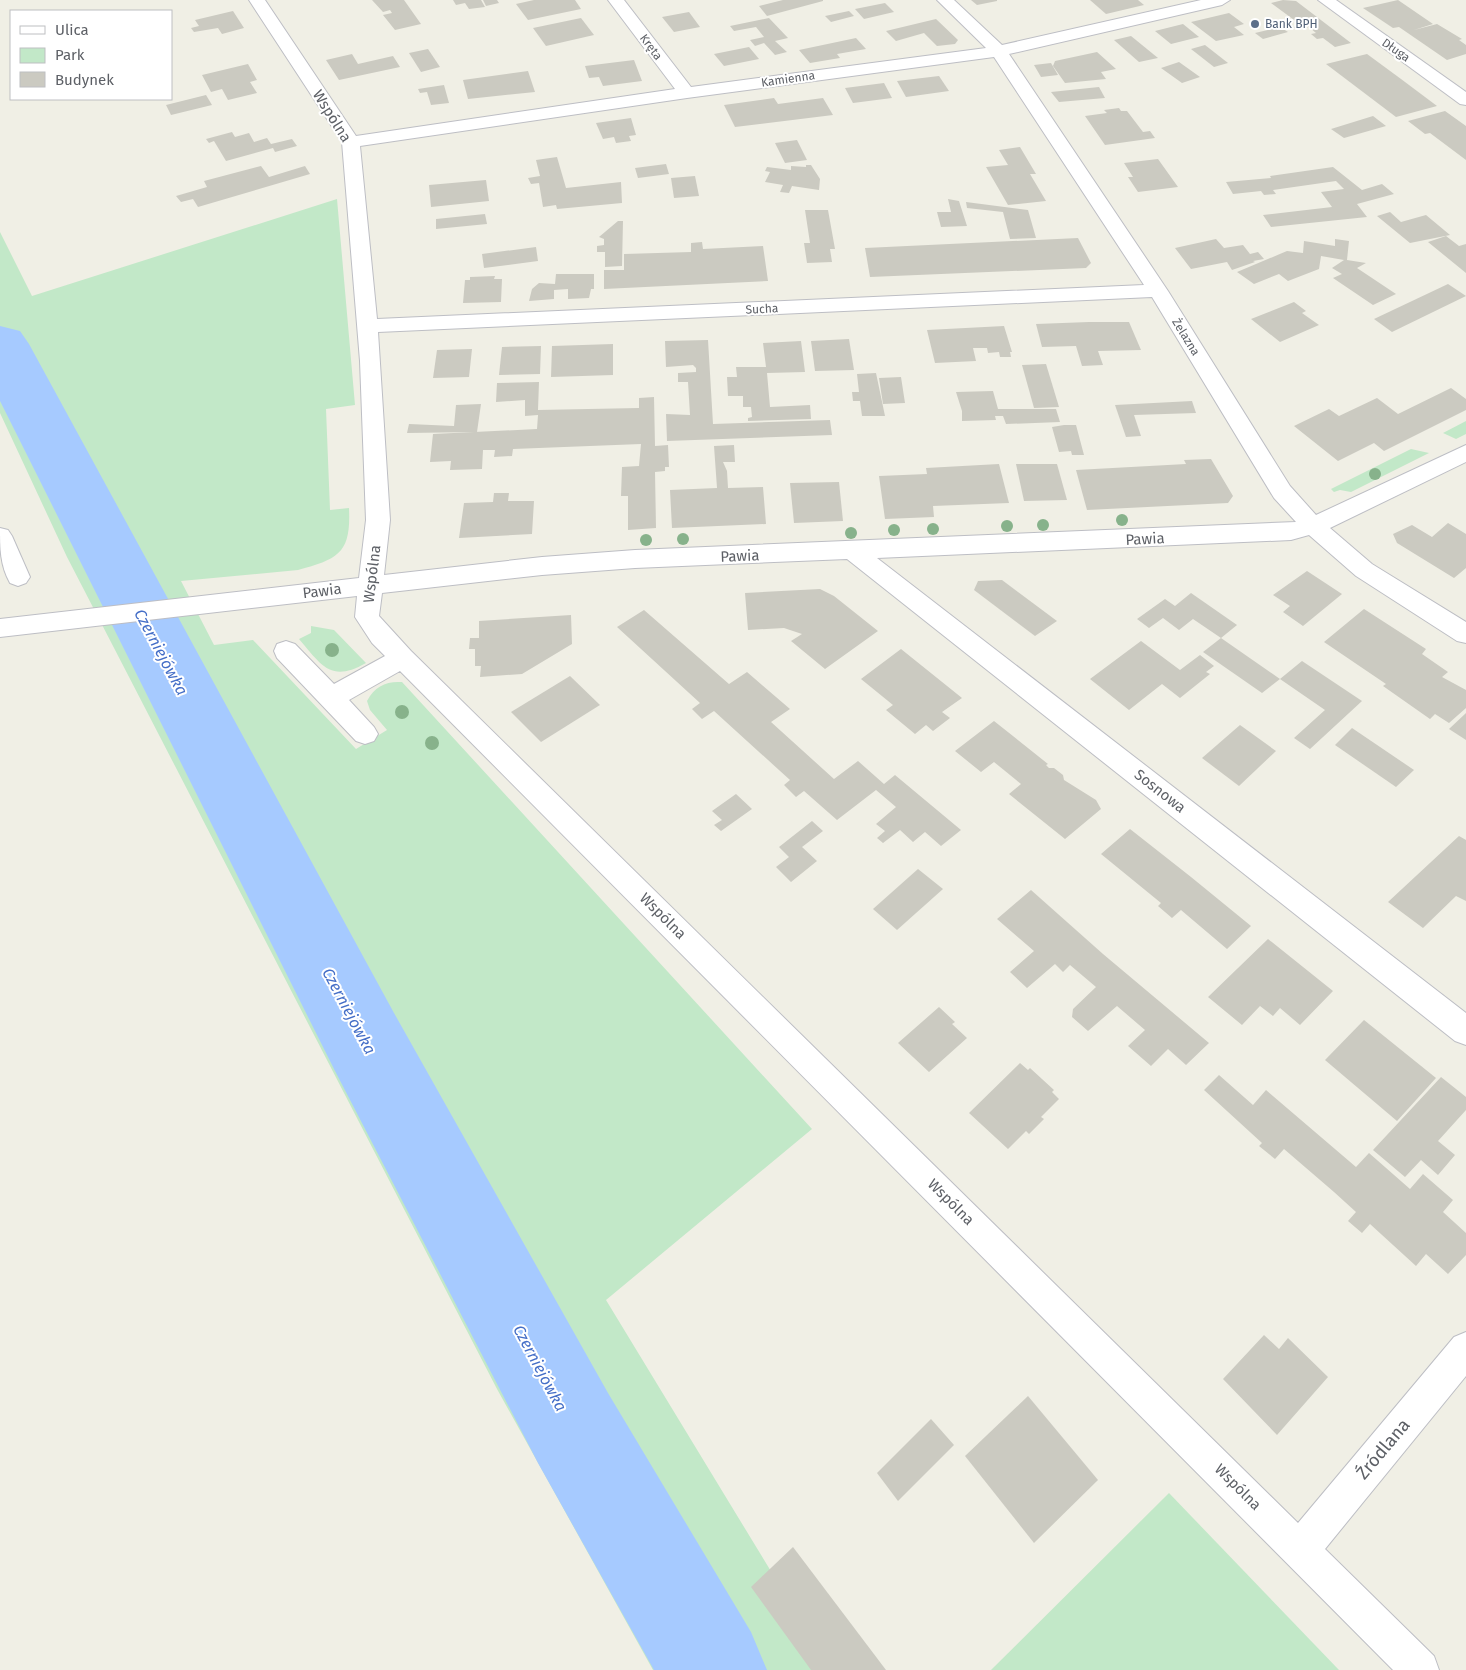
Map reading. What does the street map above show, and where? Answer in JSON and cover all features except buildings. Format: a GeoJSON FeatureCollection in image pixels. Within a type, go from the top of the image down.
{"type":"FeatureCollection","features":[{"type":"Feature","properties":{"kind":"street","name":"Wspólna"},"geometry":{"type":"LineString","coordinates":[[256,0],[350,142],[366,326],[378,520],[367,617],[381,636],[402,658],[1301,1549],[1420,1670]]}},
{"type":"Feature","properties":{"kind":"street","name":"Kręta"},"geometry":{"type":"LineString","coordinates":[[616,0],[687,93]]}},
{"type":"Feature","properties":{"kind":"street","name":"Żelazna"},"geometry":{"type":"LineString","coordinates":[[945,0],[999,51],[1158,291],[1282,492],[1313,526],[1364,570],[1466,634]]}},
{"type":"Feature","properties":{"kind":"street","name":"Kamienna"},"geometry":{"type":"LineString","coordinates":[[350,142],[687,93],[999,51],[1222,0]]}},
{"type":"Feature","properties":{"kind":"street","name":"Długa"},"geometry":{"type":"LineString","coordinates":[[1326,0],[1466,100]]}},
{"type":"Feature","properties":{"kind":"street","name":"Sucha"},"geometry":{"type":"LineString","coordinates":[[366,326],[1158,291]]}},
{"type":"Feature","properties":{"kind":"street","name":"Pawia"},"geometry":{"type":"LineString","coordinates":[[0,628],[542,566],[635,559],[854,552],[1291,532],[1313,526],[1466,453]]}},
{"type":"Feature","properties":{"kind":"street"},"geometry":{"type":"LineString","coordinates":[[1,541],[18,577]]}},
{"type":"Feature","properties":{"kind":"street","name":"Sosnowa"},"geometry":{"type":"LineString","coordinates":[[854,552],[1466,1031]]}},
{"type":"Feature","properties":{"kind":"street"},"geometry":{"type":"LineString","coordinates":[[0,620],[42,623]]}},
{"type":"Feature","properties":{"kind":"street"},"geometry":{"type":"LineString","coordinates":[[286,651],[365,734]]}},
{"type":"Feature","properties":{"kind":"street"},"geometry":{"type":"LineString","coordinates":[[331,698],[402,658]]}},
{"type":"Feature","properties":{"kind":"street","name":"Źródlana"},"geometry":{"type":"LineString","coordinates":[[1301,1549],[1466,1349]]}},
{"type":"Feature","properties":{"kind":"green space"},"geometry":{"type":"Polygon","coordinates":[[[337,199],[355,405],[326,409],[330,510],[349,508],[348,535],[345,544],[333,557],[324,562],[298,570],[181,581],[214,645],[253,640],[356,749],[387,730],[370,710],[367,701],[370,696],[377,688],[386,684],[402,682],[812,1129],[606,1300],[831,1670],[653,1670],[497,1389],[67,557],[0,413],[0,232],[32,296],[337,199]]]}},
{"type":"Feature","properties":{"kind":"green space"},"geometry":{"type":"Polygon","coordinates":[[[1466,421],[1466,434],[1456,439],[1443,433],[1466,421]]]}},
{"type":"Feature","properties":{"kind":"green space"},"geometry":{"type":"Polygon","coordinates":[[[1411,449],[1429,453],[1351,492],[1340,490],[1334,492],[1331,489],[1411,449]]]}},
{"type":"Feature","properties":{"kind":"green space"},"geometry":{"type":"Polygon","coordinates":[[[311,626],[334,630],[366,663],[354,669],[344,671],[328,669],[314,657],[299,639],[311,633],[311,626]]]}},
{"type":"Feature","properties":{"kind":"green space"},"geometry":{"type":"Polygon","coordinates":[[[1169,1493],[1339,1670],[991,1670],[1169,1493]]]}},
{"type":"Feature","properties":{"kind":"waterway","name":"Czerniejówka"},"geometry":{"type":"LineString","coordinates":[[0,344],[364,1041],[573,1428],[713,1670]]}},
{"type":"Feature","properties":{"kind":"place","name":"Bank BPH"},"geometry":{"type":"Point","coordinates":[1255,24]}}]}
